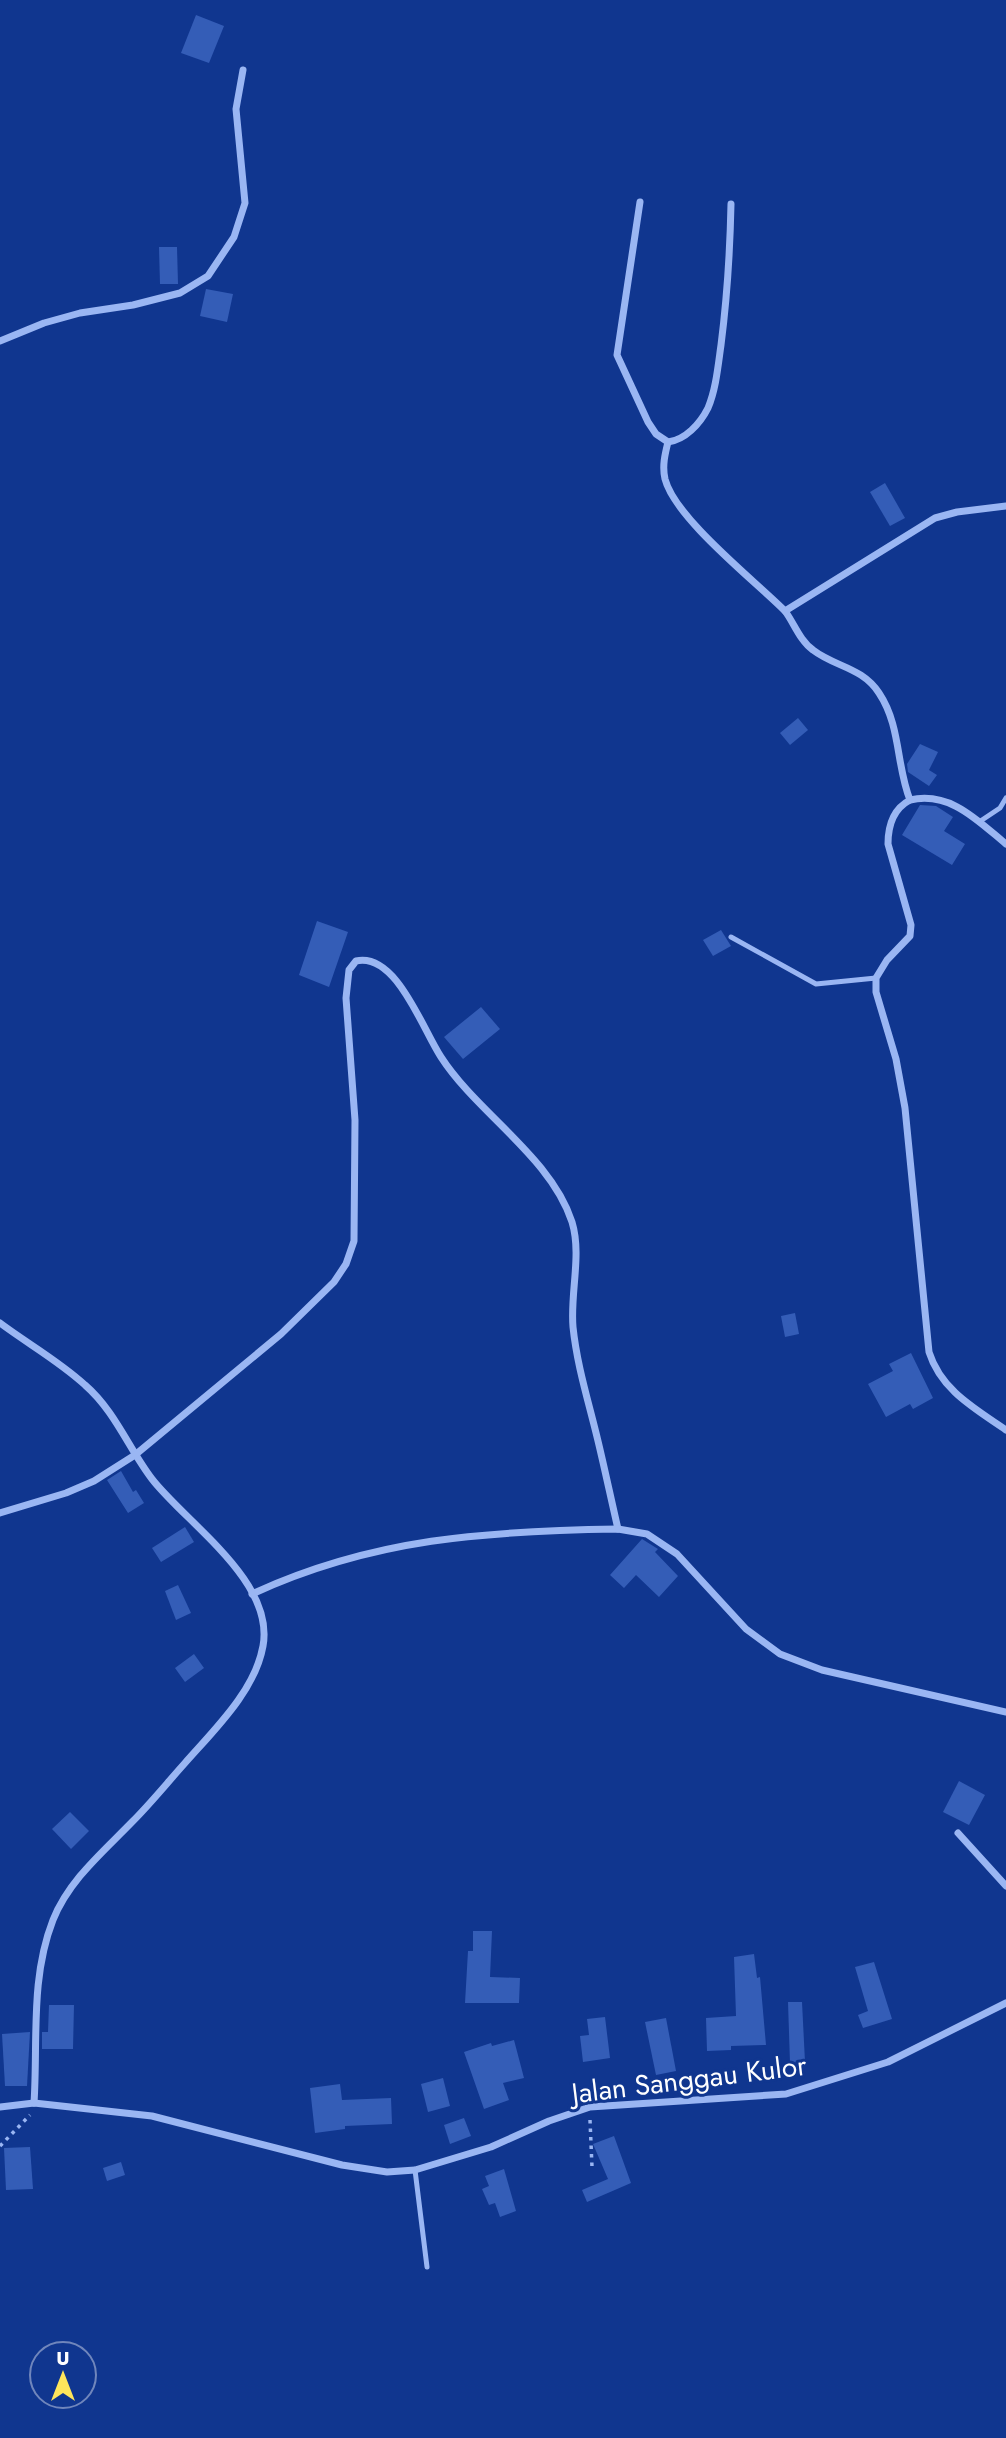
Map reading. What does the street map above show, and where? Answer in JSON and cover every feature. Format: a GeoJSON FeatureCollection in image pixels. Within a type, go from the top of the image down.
{"type":"FeatureCollection","features":[{"type":"Feature","properties":{"kind":"street"},"geometry":{"type":"LineString","coordinates":[[0,341],[44,323],[80,313],[133,305],[180,293],[208,276],[234,237],[245,202],[236,109],[243,69]]}},
{"type":"Feature","properties":{"kind":"street"},"geometry":{"type":"LineString","coordinates":[[640,202],[617,355],[648,422],[656,434],[668,442]]}},
{"type":"Feature","properties":{"kind":"street"},"geometry":{"type":"LineString","coordinates":[[668,442],[688,433],[702,419],[712,396],[729,283],[731,204]]}},
{"type":"Feature","properties":{"kind":"street"},"geometry":{"type":"LineString","coordinates":[[668,442],[663,461],[666,480],[677,503],[785,611],[812,650],[856,670],[879,694],[893,724],[910,800]]}},
{"type":"Feature","properties":{"kind":"street"},"geometry":{"type":"LineString","coordinates":[[785,611],[935,518],[957,512],[1006,506]]}},
{"type":"Feature","properties":{"kind":"street"},"geometry":{"type":"LineString","coordinates":[[1006,844],[979,822],[941,798],[910,800],[900,806],[888,830],[890,857],[911,925],[910,936],[887,960],[876,978],[879,1007],[897,1059],[905,1108],[929,1352],[946,1386],[1006,1430]]}},
{"type":"Feature","properties":{"kind":"street"},"geometry":{"type":"LineString","coordinates":[[0,1513],[94,1481],[135,1455],[281,1334],[326,1291],[346,1264],[354,1241],[356,1180],[346,998],[349,970],[356,961],[365,959],[388,969],[442,1058],[481,1105],[519,1143],[554,1188],[571,1218],[575,1247],[573,1324],[577,1355],[618,1529]]}},
{"type":"Feature","properties":{"kind":"street"},"geometry":{"type":"LineString","coordinates":[[0,1323],[86,1385],[106,1408],[155,1482],[240,1573],[262,1620],[264,1644],[254,1674],[209,1736],[67,1892],[54,1920],[36,1992],[34,2103]]}},
{"type":"Feature","properties":{"kind":"street"},"geometry":{"type":"LineString","coordinates":[[252,1594],[296,1573],[382,1548],[437,1538],[618,1529],[647,1534],[677,1554],[746,1629],[780,1654],[822,1670],[1006,1712]]}},
{"type":"Feature","properties":{"kind":"street"},"geometry":{"type":"LineString","coordinates":[[958,1833],[1006,1886]]}},
{"type":"Feature","properties":{"kind":"street","name":"Jalan Sanggau Kulor"},"geometry":{"type":"LineString","coordinates":[[0,2107],[34,2103],[152,2116],[342,2165],[387,2172],[415,2169],[491,2147],[561,2116],[590,2107],[786,2094],[888,2062],[1006,2003]]}},
{"type":"Feature","properties":{"kind":"lane"},"geometry":{"type":"LineString","coordinates":[[979,822],[1006,798]]}},
{"type":"Feature","properties":{"kind":"lane"},"geometry":{"type":"LineString","coordinates":[[730,937],[816,984],[876,978]]}},
{"type":"Feature","properties":{"kind":"lane"},"geometry":{"type":"LineString","coordinates":[[415,2169],[427,2267]]}},
{"type":"Feature","properties":{"kind":"path"},"geometry":{"type":"LineString","coordinates":[[0,2147],[28,2118],[34,2103]]}},
{"type":"Feature","properties":{"kind":"path"},"geometry":{"type":"LineString","coordinates":[[590,2107],[592,2168]]}},
{"type":"Feature","properties":{"kind":"building"},"geometry":{"type":"Polygon","coordinates":[[[196,15],[224,26],[209,63],[181,53],[196,15]]]}},
{"type":"Feature","properties":{"kind":"building"},"geometry":{"type":"Polygon","coordinates":[[[159,247],[177,247],[178,284],[160,284],[159,247]]]}},
{"type":"Feature","properties":{"kind":"building"},"geometry":{"type":"Polygon","coordinates":[[[206,289],[233,294],[227,322],[200,316],[206,289]]]}},
{"type":"Feature","properties":{"kind":"building"},"geometry":{"type":"Polygon","coordinates":[[[885,483],[905,518],[890,526],[870,492],[885,483]]]}},
{"type":"Feature","properties":{"kind":"building"},"geometry":{"type":"Polygon","coordinates":[[[798,718],[808,730],[790,745],[780,733],[798,718]]]}},
{"type":"Feature","properties":{"kind":"building"},"geometry":{"type":"Polygon","coordinates":[[[920,744],[938,752],[929,770],[937,775],[929,786],[908,772],[907,764],[920,744]]]}},
{"type":"Feature","properties":{"kind":"building"},"geometry":{"type":"Polygon","coordinates":[[[920,805],[936,806],[953,817],[944,831],[965,844],[952,865],[902,835],[920,805]]]}},
{"type":"Feature","properties":{"kind":"building"},"geometry":{"type":"Polygon","coordinates":[[[317,921],[348,932],[329,987],[299,975],[317,921]]]}},
{"type":"Feature","properties":{"kind":"building"},"geometry":{"type":"Polygon","coordinates":[[[721,930],[731,946],[713,956],[703,940],[721,930]]]}},
{"type":"Feature","properties":{"kind":"building"},"geometry":{"type":"Polygon","coordinates":[[[481,1007],[500,1029],[463,1059],[444,1037],[481,1007]]]}},
{"type":"Feature","properties":{"kind":"building"},"geometry":{"type":"Polygon","coordinates":[[[795,1313],[799,1334],[785,1337],[781,1316],[795,1313]]]}},
{"type":"Feature","properties":{"kind":"building"},"geometry":{"type":"Polygon","coordinates":[[[911,1353],[933,1398],[913,1409],[910,1404],[886,1417],[868,1384],[893,1371],[889,1364],[911,1353]]]}},
{"type":"Feature","properties":{"kind":"building"},"geometry":{"type":"Polygon","coordinates":[[[121,1471],[133,1492],[136,1490],[144,1503],[128,1513],[107,1480],[121,1471]]]}},
{"type":"Feature","properties":{"kind":"building"},"geometry":{"type":"Polygon","coordinates":[[[185,1527],[194,1542],[161,1562],[152,1548],[185,1527]]]}},
{"type":"Feature","properties":{"kind":"building"},"geometry":{"type":"Polygon","coordinates":[[[642,1539],[658,1549],[655,1552],[678,1576],[659,1597],[636,1575],[624,1588],[610,1575],[642,1539]]]}},
{"type":"Feature","properties":{"kind":"building"},"geometry":{"type":"Polygon","coordinates":[[[178,1585],[191,1613],[176,1620],[165,1591],[178,1585]]]}},
{"type":"Feature","properties":{"kind":"building"},"geometry":{"type":"Polygon","coordinates":[[[194,1654],[204,1668],[185,1682],[175,1668],[194,1654]]]}},
{"type":"Feature","properties":{"kind":"building"},"geometry":{"type":"Polygon","coordinates":[[[959,1781],[985,1795],[969,1825],[943,1812],[959,1781]]]}},
{"type":"Feature","properties":{"kind":"building"},"geometry":{"type":"Polygon","coordinates":[[[70,1812],[89,1831],[71,1849],[52,1829],[70,1812]]]}},
{"type":"Feature","properties":{"kind":"building"},"geometry":{"type":"Polygon","coordinates":[[[473,1931],[492,1931],[490,1977],[520,1978],[519,2003],[465,2003],[468,1951],[473,1951],[473,1931]]]}},
{"type":"Feature","properties":{"kind":"building"},"geometry":{"type":"Polygon","coordinates":[[[754,1954],[757,1978],[760,1977],[766,2045],[731,2046],[731,2050],[707,2051],[706,2018],[736,2016],[734,1957],[754,1954]]]}},
{"type":"Feature","properties":{"kind":"building"},"geometry":{"type":"Polygon","coordinates":[[[874,1962],[892,2019],[863,2028],[858,2015],[868,2011],[855,1967],[874,1962]]]}},
{"type":"Feature","properties":{"kind":"building"},"geometry":{"type":"Polygon","coordinates":[[[788,2002],[802,2002],[805,2062],[790,2063],[788,2002]]]}},
{"type":"Feature","properties":{"kind":"building"},"geometry":{"type":"Polygon","coordinates":[[[49,2005],[74,2005],[73,2049],[42,2049],[42,2032],[48,2032],[49,2005]]]}},
{"type":"Feature","properties":{"kind":"building"},"geometry":{"type":"Polygon","coordinates":[[[605,2017],[610,2058],[583,2062],[580,2036],[589,2035],[587,2019],[605,2017]]]}},
{"type":"Feature","properties":{"kind":"building"},"geometry":{"type":"Polygon","coordinates":[[[666,2018],[676,2071],[656,2075],[645,2022],[666,2018]]]}},
{"type":"Feature","properties":{"kind":"building"},"geometry":{"type":"Polygon","coordinates":[[[30,2032],[27,2086],[5,2086],[2,2034],[30,2032]]]}},
{"type":"Feature","properties":{"kind":"building"},"geometry":{"type":"Polygon","coordinates":[[[514,2040],[524,2078],[503,2083],[509,2100],[484,2109],[464,2052],[491,2043],[492,2046],[514,2040]]]}},
{"type":"Feature","properties":{"kind":"building"},"geometry":{"type":"Polygon","coordinates":[[[443,2078],[450,2106],[428,2112],[421,2084],[443,2078]]]}},
{"type":"Feature","properties":{"kind":"building"},"geometry":{"type":"Polygon","coordinates":[[[340,2084],[342,2100],[391,2098],[392,2124],[345,2126],[345,2129],[315,2133],[310,2088],[340,2084]]]}},
{"type":"Feature","properties":{"kind":"building"},"geometry":{"type":"Polygon","coordinates":[[[464,2118],[471,2136],[450,2144],[444,2125],[464,2118]]]}},
{"type":"Feature","properties":{"kind":"building"},"geometry":{"type":"Polygon","coordinates":[[[614,2136],[631,2183],[587,2202],[582,2190],[608,2179],[593,2144],[614,2136]]]}},
{"type":"Feature","properties":{"kind":"building"},"geometry":{"type":"Polygon","coordinates":[[[30,2147],[33,2189],[6,2190],[4,2148],[30,2147]]]}},
{"type":"Feature","properties":{"kind":"building"},"geometry":{"type":"Polygon","coordinates":[[[121,2162],[125,2175],[107,2181],[103,2168],[121,2162]]]}},
{"type":"Feature","properties":{"kind":"building"},"geometry":{"type":"Polygon","coordinates":[[[504,2169],[516,2211],[500,2217],[495,2203],[489,2205],[482,2189],[489,2186],[485,2176],[504,2169]]]}}]}
